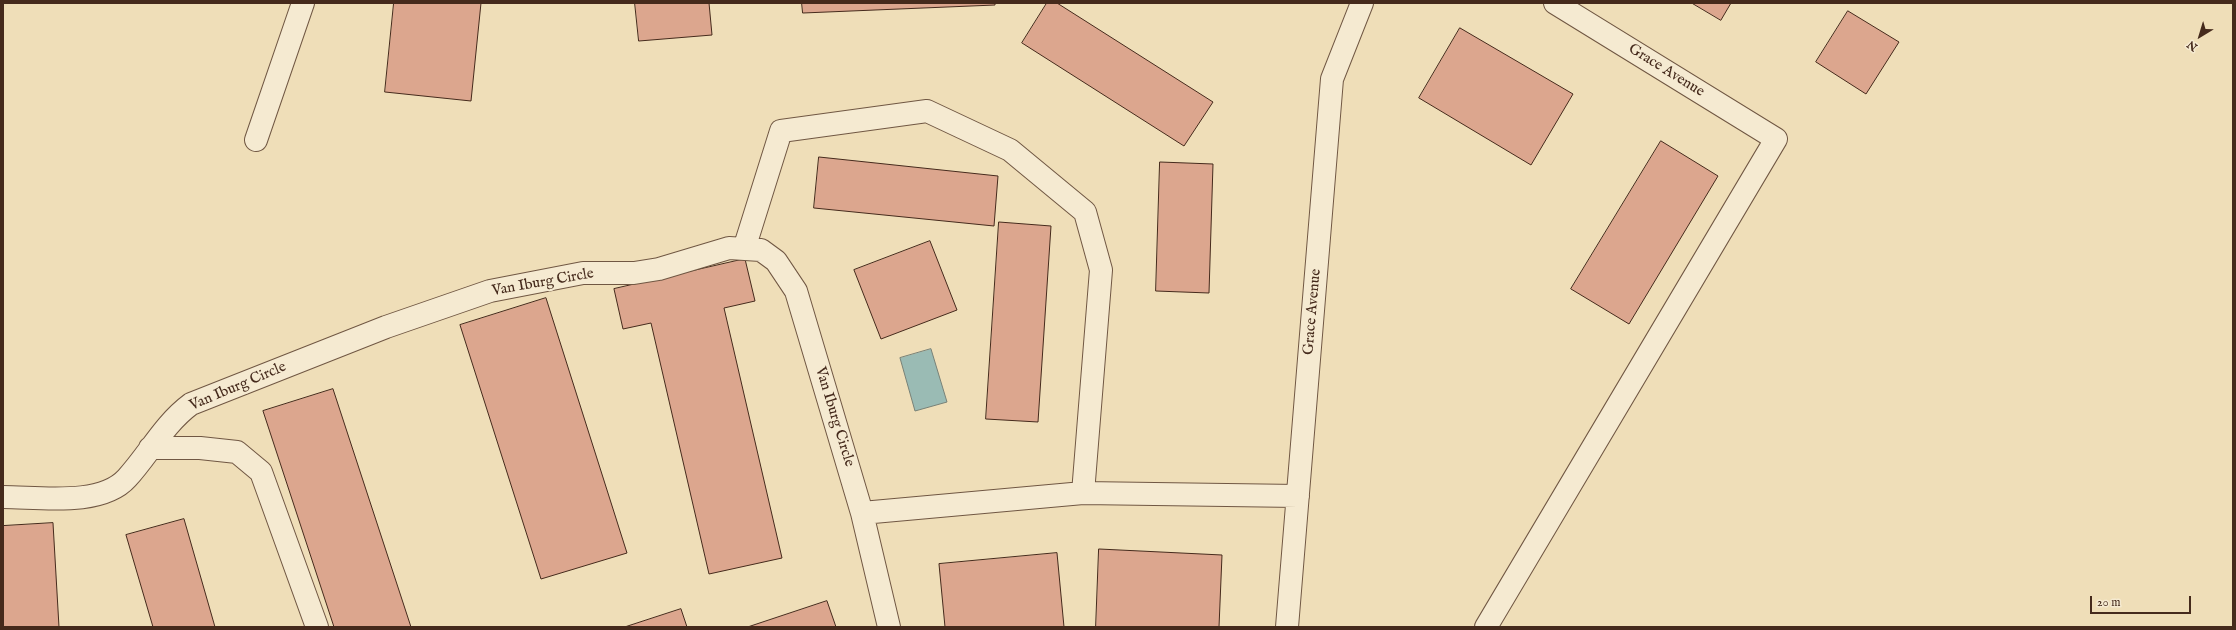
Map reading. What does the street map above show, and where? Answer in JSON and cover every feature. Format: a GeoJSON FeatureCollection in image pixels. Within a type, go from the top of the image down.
{"type":"FeatureCollection","features":[{"type":"Feature","properties":{"kind":"street"},"geometry":{"type":"LineString","coordinates":[[256,140],[303,3]]}},
{"type":"Feature","properties":{"kind":"street","name":"Grace Avenue"},"geometry":{"type":"LineString","coordinates":[[1287,627],[1332,78],[1362,3]]}},
{"type":"Feature","properties":{"kind":"street","name":"Grace Avenue"},"geometry":{"type":"LineString","coordinates":[[1486,627],[1776,139],[1555,3]]}},
{"type":"Feature","properties":{"kind":"street"},"geometry":{"type":"LineString","coordinates":[[744,249],[781,131],[927,111],[1010,150],[1085,212],[1101,270],[1083,493]]}},
{"type":"Feature","properties":{"kind":"street","name":"Van Iburg Circle"},"geometry":{"type":"LineString","coordinates":[[3,497],[84,498],[109,491],[126,479],[176,415],[191,404],[386,327],[490,291],[583,273],[634,273],[659,269],[729,248],[761,250],[776,261],[796,291],[862,513],[889,627]]}},
{"type":"Feature","properties":{"kind":"street"},"geometry":{"type":"LineString","coordinates":[[150,448],[200,448],[237,452],[261,472],[317,627]]}},
{"type":"Feature","properties":{"kind":"street"},"geometry":{"type":"LineString","coordinates":[[862,513],[1083,493],[1298,496]]}},
{"type":"Feature","properties":{"kind":"water"},"geometry":{"type":"Polygon","coordinates":[[[931,349],[947,402],[915,411],[900,358],[931,349]]]}},
{"type":"Feature","properties":{"kind":"building"},"geometry":{"type":"Polygon","coordinates":[[[394,3],[481,3],[471,101],[385,92],[394,3]]]}},
{"type":"Feature","properties":{"kind":"building"},"geometry":{"type":"Polygon","coordinates":[[[635,3],[709,3],[712,35],[639,41],[635,3]]]}},
{"type":"Feature","properties":{"kind":"building"},"geometry":{"type":"Polygon","coordinates":[[[802,3],[995,3],[995,5],[803,13],[802,3]]]}},
{"type":"Feature","properties":{"kind":"building"},"geometry":{"type":"Polygon","coordinates":[[[1047,3],[1057,3],[1213,102],[1184,146],[1022,43],[1047,3]]]}},
{"type":"Feature","properties":{"kind":"building"},"geometry":{"type":"Polygon","coordinates":[[[1692,3],[1731,3],[1721,20],[1692,3]]]}},
{"type":"Feature","properties":{"kind":"building"},"geometry":{"type":"Polygon","coordinates":[[[1848,11],[1899,42],[1866,94],[1816,62],[1848,11]]]}},
{"type":"Feature","properties":{"kind":"building"},"geometry":{"type":"Polygon","coordinates":[[[1460,28],[1573,94],[1531,165],[1419,98],[1460,28]]]}},
{"type":"Feature","properties":{"kind":"building"},"geometry":{"type":"Polygon","coordinates":[[[1661,141],[1718,176],[1629,324],[1571,289],[1661,141]]]}},
{"type":"Feature","properties":{"kind":"building"},"geometry":{"type":"Polygon","coordinates":[[[819,157],[998,176],[994,226],[814,208],[819,157]]]}},
{"type":"Feature","properties":{"kind":"building"},"geometry":{"type":"Polygon","coordinates":[[[1160,162],[1213,164],[1209,293],[1156,291],[1160,162]]]}},
{"type":"Feature","properties":{"kind":"building"},"geometry":{"type":"Polygon","coordinates":[[[999,222],[1051,226],[1038,422],[986,419],[999,222]]]}},
{"type":"Feature","properties":{"kind":"building"},"geometry":{"type":"Polygon","coordinates":[[[930,241],[957,310],[881,339],[854,270],[930,241]]]}},
{"type":"Feature","properties":{"kind":"building"},"geometry":{"type":"Polygon","coordinates":[[[745,259],[755,301],[724,308],[782,558],[709,574],[651,323],[623,329],[614,289],[745,259]]]}},
{"type":"Feature","properties":{"kind":"building"},"geometry":{"type":"Polygon","coordinates":[[[546,298],[627,553],[541,579],[460,325],[546,298]]]}},
{"type":"Feature","properties":{"kind":"building"},"geometry":{"type":"Polygon","coordinates":[[[333,389],[411,627],[334,627],[263,411],[333,389]]]}},
{"type":"Feature","properties":{"kind":"building"},"geometry":{"type":"Polygon","coordinates":[[[184,519],[215,627],[153,627],[126,535],[184,519]]]}},
{"type":"Feature","properties":{"kind":"building"},"geometry":{"type":"Polygon","coordinates":[[[53,523],[59,627],[3,627],[3,526],[53,523]]]}},
{"type":"Feature","properties":{"kind":"building"},"geometry":{"type":"Polygon","coordinates":[[[1099,549],[1222,555],[1219,627],[1096,627],[1099,549]]]}},
{"type":"Feature","properties":{"kind":"building"},"geometry":{"type":"Polygon","coordinates":[[[1057,553],[1064,627],[945,627],[939,564],[1057,553]]]}},
{"type":"Feature","properties":{"kind":"building"},"geometry":{"type":"Polygon","coordinates":[[[827,601],[836,627],[748,627],[827,601]]]}},
{"type":"Feature","properties":{"kind":"building"},"geometry":{"type":"Polygon","coordinates":[[[681,609],[687,627],[625,627],[681,609]]]}}]}
